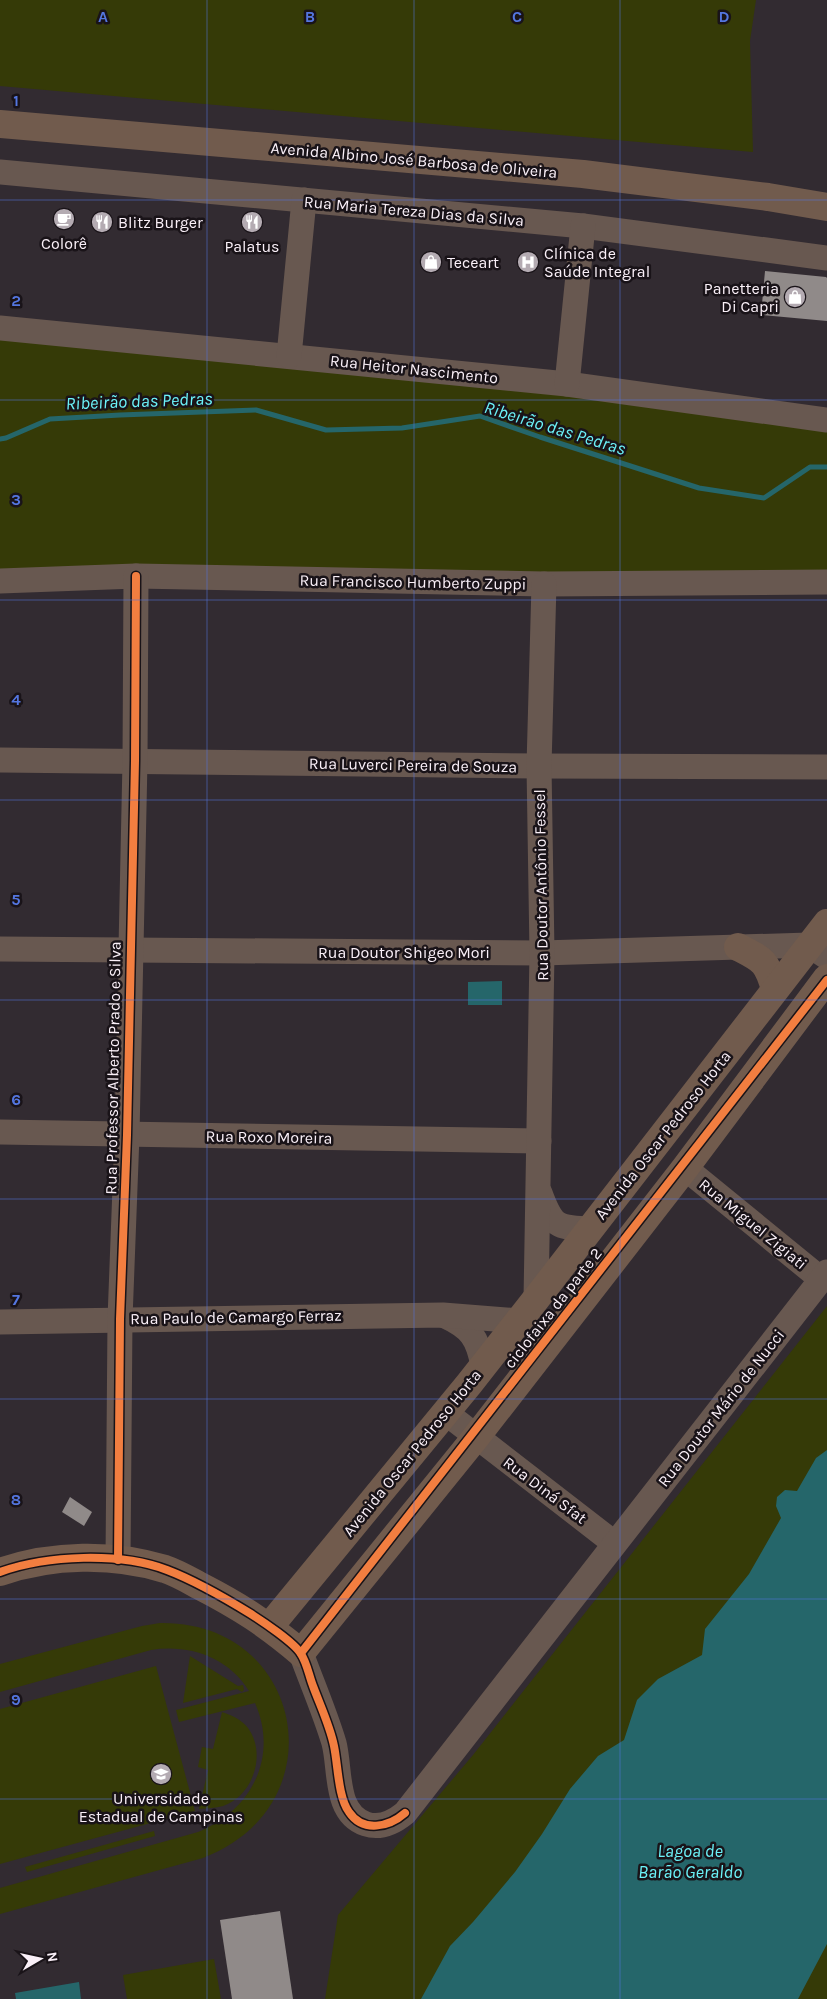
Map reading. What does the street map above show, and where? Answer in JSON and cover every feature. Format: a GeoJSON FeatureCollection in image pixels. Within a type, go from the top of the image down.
{"type":"FeatureCollection","features":[{"type":"Feature","properties":{"kind":"main road","name":"Avenida Albino José Barbosa de Oliveira"},"geometry":{"type":"LineString","coordinates":[[0,124],[583,174],[768,197],[827,207]]}},
{"type":"Feature","properties":{"kind":"main road","name":"Avenida Oscar Pedroso Horta"},"geometry":{"type":"LineString","coordinates":[[270,1626],[446,1413],[775,989],[818,951],[827,923]]}},
{"type":"Feature","properties":{"kind":"main road"},"geometry":{"type":"LineString","coordinates":[[738,947],[761,959],[770,971],[775,989]]}},
{"type":"Feature","properties":{"kind":"main road"},"geometry":{"type":"LineString","coordinates":[[0,1572],[46,1560],[97,1558],[118,1560],[167,1570],[223,1598],[270,1626],[301,1653],[476,1437],[685,1168],[827,978]]}},
{"type":"Feature","properties":{"kind":"street","name":"Rua Maria Tereza Dias da Silva"},"geometry":{"type":"LineString","coordinates":[[0,172],[583,226],[827,258]]}},
{"type":"Feature","properties":{"kind":"street"},"geometry":{"type":"LineString","coordinates":[[289,356],[304,200]]}},
{"type":"Feature","properties":{"kind":"street"},"geometry":{"type":"LineString","coordinates":[[567,384],[583,226]]}},
{"type":"Feature","properties":{"kind":"street","name":"Rua Heitor Nascimento"},"geometry":{"type":"LineString","coordinates":[[0,328],[567,384],[827,420]]}},
{"type":"Feature","properties":{"kind":"street","name":"Rua Francisco Humberto Zuppi"},"geometry":{"type":"LineString","coordinates":[[0,581],[136,576],[544,584],[827,582]]}},
{"type":"Feature","properties":{"kind":"street","name":"Rua Professor Alberto Prado e Silva"},"geometry":{"type":"LineString","coordinates":[[118,1560],[120,1319],[127,1134],[129,951],[135,761],[136,576]]}},
{"type":"Feature","properties":{"kind":"street","name":"Rua Doutor Antônio Fessel"},"geometry":{"type":"LineString","coordinates":[[536,1299],[542,952],[539,766],[544,584]]}},
{"type":"Feature","properties":{"kind":"street","name":"Rua Luverci Pereira de Souza"},"geometry":{"type":"LineString","coordinates":[[0,760],[827,767]]}},
{"type":"Feature","properties":{"kind":"street","name":"Rua Doutor Shigeo Mori"},"geometry":{"type":"LineString","coordinates":[[0,949],[542,952],[738,947],[818,951]]}},
{"type":"Feature","properties":{"kind":"street","name":"Rua Roxo Moreira"},"geometry":{"type":"LineString","coordinates":[[0,1132],[539,1141]]}},
{"type":"Feature","properties":{"kind":"street","name":"Rua Miguel Zigiati"},"geometry":{"type":"LineString","coordinates":[[685,1168],[824,1276]]}},
{"type":"Feature","properties":{"kind":"street","name":"Rua Doutor Antônio Fessel"},"geometry":{"type":"LineString","coordinates":[[537,1186],[548,1215],[557,1224],[566,1228],[591,1228]]}},
{"type":"Feature","properties":{"kind":"street","name":"Rua Doutor Mário de Nucci"},"geometry":{"type":"LineString","coordinates":[[301,1653],[334,1744],[344,1800],[349,1813],[358,1821],[372,1826],[385,1825],[396,1821],[405,1813],[824,1276]]}},
{"type":"Feature","properties":{"kind":"street","name":"Rua Paulo de Camargo Ferraz"},"geometry":{"type":"LineString","coordinates":[[443,1315],[461,1323],[473,1335],[480,1350],[483,1366]]}},
{"type":"Feature","properties":{"kind":"street","name":"Rua Paulo de Camargo Ferraz"},"geometry":{"type":"LineString","coordinates":[[0,1322],[443,1315],[519,1320]]}},
{"type":"Feature","properties":{"kind":"street","name":"Rua Diná Sfat"},"geometry":{"type":"LineString","coordinates":[[446,1413],[614,1543]]}},
{"type":"Feature","properties":{"kind":"green space"},"geometry":{"type":"Polygon","coordinates":[[[0,0],[756,0],[750,41],[753,152],[0,86],[0,0]]]}},
{"type":"Feature","properties":{"kind":"green space"},"geometry":{"type":"Polygon","coordinates":[[[0,328],[827,420],[827,579],[0,581],[0,328]]]}},
{"type":"Feature","properties":{"kind":"green space"},"geometry":{"type":"Polygon","coordinates":[[[827,1306],[827,1999],[325,1999],[338,1915],[473,1755],[827,1306]]]}},
{"type":"Feature","properties":{"kind":"green space"},"geometry":{"type":"Polygon","coordinates":[[[160,1623],[209,1630],[247,1652],[273,1683],[287,1720],[287,1760],[274,1799],[246,1833],[203,1858],[0,1914],[0,1888],[198,1832],[217,1823],[233,1811],[246,1796],[255,1780],[261,1762],[264,1743],[262,1723],[255,1703],[179,1722],[176,1710],[249,1691],[230,1669],[193,1651],[179,1649],[151,1650],[0,1692],[0,1664],[142,1626],[160,1623]]]}},
{"type":"Feature","properties":{"kind":"green space"},"geometry":{"type":"Polygon","coordinates":[[[190,1656],[238,1686],[243,1685],[244,1690],[242,1692],[237,1689],[183,1703],[190,1656]]]}},
{"type":"Feature","properties":{"kind":"green space"},"geometry":{"type":"Polygon","coordinates":[[[156,1666],[195,1811],[0,1864],[0,1709],[156,1666]]]}},
{"type":"Feature","properties":{"kind":"green space"},"geometry":{"type":"Polygon","coordinates":[[[222,1712],[242,1722],[254,1738],[256,1761],[254,1773],[249,1784],[233,1801],[220,1807],[199,1809],[208,1770],[198,1767],[202,1747],[213,1749],[222,1712]]]}},
{"type":"Feature","properties":{"kind":"green space"},"geometry":{"type":"Polygon","coordinates":[[[154,1831],[155,1836],[27,1872],[25,1867],[154,1831]]]}},
{"type":"Feature","properties":{"kind":"green space"},"geometry":{"type":"Polygon","coordinates":[[[214,1959],[221,1999],[127,1999],[123,1975],[214,1959]]]}},
{"type":"Feature","properties":{"kind":"water"},"geometry":{"type":"Polygon","coordinates":[[[502,981],[502,1005],[468,1005],[468,982],[502,981]]]}},
{"type":"Feature","properties":{"kind":"water","name":"Lagoa de Barão Geraldo"},"geometry":{"type":"Polygon","coordinates":[[[827,1450],[827,1944],[798,1999],[421,1999],[450,1946],[515,1872],[542,1834],[570,1789],[598,1756],[624,1740],[637,1700],[658,1679],[702,1655],[705,1629],[749,1574],[781,1518],[776,1506],[777,1497],[785,1490],[797,1491],[816,1458],[827,1450]]]}},
{"type":"Feature","properties":{"kind":"water"},"geometry":{"type":"Polygon","coordinates":[[[79,1982],[81,1999],[16,1999],[15,1993],[79,1982]]]}},
{"type":"Feature","properties":{"kind":"building","name":"Panetteria Di Capri"},"geometry":{"type":"Polygon","coordinates":[[[765,271],[826,277],[827,321],[761,315],[765,271]]]}},
{"type":"Feature","properties":{"kind":"building"},"geometry":{"type":"Polygon","coordinates":[[[70,1497],[92,1512],[84,1526],[62,1512],[70,1497]]]}},
{"type":"Feature","properties":{"kind":"building"},"geometry":{"type":"Polygon","coordinates":[[[280,1911],[293,1999],[232,1999],[220,1920],[280,1911]]]}},
{"type":"Feature","properties":{"kind":"waterway","name":"Ribeirão das Pedras"},"geometry":{"type":"LineString","coordinates":[[0,439],[50,419],[120,415],[256,410],[326,430],[402,428],[480,416],[699,488],[764,498],[810,467],[827,467]]}},
{"type":"Feature","properties":{"kind":"cycle path"},"geometry":{"type":"LineString","coordinates":[[118,1560],[120,1319],[127,1135],[135,761],[136,576]]}},
{"type":"Feature","properties":{"kind":"cycle path","name":"ciclofaixa da parte 2"},"geometry":{"type":"LineString","coordinates":[[301,1653],[827,980]]}},
{"type":"Feature","properties":{"kind":"cycle path"},"geometry":{"type":"LineString","coordinates":[[0,1572],[19,1566],[61,1559],[106,1558],[128,1560],[148,1564],[178,1574],[231,1602],[278,1632],[298,1649],[306,1665],[330,1731],[340,1790],[349,1812],[361,1823],[376,1826],[391,1822],[405,1813]]}},
{"type":"Feature","properties":{"kind":"place","name":"Colorê"},"geometry":{"type":"Point","coordinates":[64,219]}},
{"type":"Feature","properties":{"kind":"place","name":"Blitz Burger"},"geometry":{"type":"Point","coordinates":[102,222]}},
{"type":"Feature","properties":{"kind":"place","name":"Palatus"},"geometry":{"type":"Point","coordinates":[252,222]}},
{"type":"Feature","properties":{"kind":"place","name":"Teceart"},"geometry":{"type":"Point","coordinates":[431,262]}},
{"type":"Feature","properties":{"kind":"place","name":"Clínica de Saúde Integral"},"geometry":{"type":"Point","coordinates":[528,262]}},
{"type":"Feature","properties":{"kind":"place","name":"Panetteria Di Capri"},"geometry":{"type":"Point","coordinates":[795,297]}},
{"type":"Feature","properties":{"kind":"place","name":"Universidade Estadual de Campinas"},"geometry":{"type":"Point","coordinates":[161,1774]}}]}
